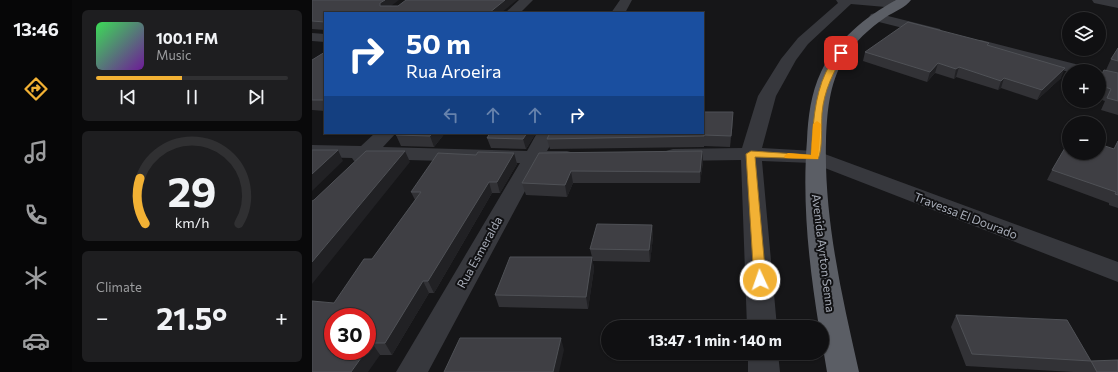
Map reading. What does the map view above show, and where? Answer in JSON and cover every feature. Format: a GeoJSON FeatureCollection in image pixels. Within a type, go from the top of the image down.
{"type":"FeatureCollection","features":[{"type":"Feature","properties":{"kind":"highway","name":"Avenida Ayrton Senna"},"geometry":{"type":"LineString","coordinates":[[843,372],[832,316],[820,240],[814,158],[818,111],[829,72],[850,42],[876,16],[901,2]]}},
{"type":"Feature","properties":{"kind":"street"},"geometry":{"type":"LineString","coordinates":[[513,12],[527,0]]}},
{"type":"Feature","properties":{"kind":"street"},"geometry":{"type":"LineString","coordinates":[[619,12],[626,0]]}},
{"type":"Feature","properties":{"kind":"street"},"geometry":{"type":"LineString","coordinates":[[842,0],[901,2]]}},
{"type":"Feature","properties":{"kind":"street"},"geometry":{"type":"LineString","coordinates":[[762,320],[751,154],[767,96],[789,59],[802,41],[848,0]]}},
{"type":"Feature","properties":{"kind":"street"},"geometry":{"type":"LineString","coordinates":[[1098,0],[1118,4]]}},
{"type":"Feature","properties":{"kind":"street"},"geometry":{"type":"LineString","coordinates":[[876,16],[946,35]]}},
{"type":"Feature","properties":{"kind":"street"},"geometry":{"type":"LineString","coordinates":[[312,37],[324,38]]}},
{"type":"Feature","properties":{"kind":"street"},"geometry":{"type":"LineString","coordinates":[[969,41],[1062,65]]}},
{"type":"Feature","properties":{"kind":"street"},"geometry":{"type":"LineString","coordinates":[[345,173],[385,134]]}},
{"type":"Feature","properties":{"kind":"street","name":"Rua Esmeralda"},"geometry":{"type":"LineString","coordinates":[[412,372],[546,134]]}},
{"type":"Feature","properties":{"kind":"street"},"geometry":{"type":"LineString","coordinates":[[312,151],[367,151],[533,157],[587,156]]}},
{"type":"Feature","properties":{"kind":"street","name":"Travessa El Dourado"},"geometry":{"type":"LineString","coordinates":[[657,155],[751,154],[814,158],[1118,272]]}},
{"type":"Feature","properties":{"kind":"street"},"geometry":{"type":"LineString","coordinates":[[764,360],[764,372]]}},
{"type":"Feature","properties":{"kind":"building"},"geometry":{"type":"Polygon","coordinates":[[[312,0],[385,0],[380,3],[380,6],[398,6],[406,0],[505,0],[490,12],[324,12],[324,22],[312,21],[312,0]]]}},
{"type":"Feature","properties":{"kind":"building"},"geometry":{"type":"Polygon","coordinates":[[[908,22],[989,43],[987,45],[1062,67],[1062,71],[1042,90],[1004,78],[1001,81],[959,67],[956,69],[938,63],[930,72],[865,52],[908,22]]]}},
{"type":"Feature","properties":{"kind":"building"},"geometry":{"type":"Polygon","coordinates":[[[1118,48],[1118,61],[1111,59],[1118,48]]]}},
{"type":"Feature","properties":{"kind":"building"},"geometry":{"type":"Polygon","coordinates":[[[324,53],[324,100],[312,100],[312,60],[324,53]]]}},
{"type":"Feature","properties":{"kind":"building"},"geometry":{"type":"Polygon","coordinates":[[[1106,70],[1118,73],[1118,101],[1107,98],[1111,89],[1106,87],[1106,70]]]}},
{"type":"Feature","properties":{"kind":"building"},"geometry":{"type":"Polygon","coordinates":[[[704,112],[733,112],[731,136],[704,135],[547,139],[550,134],[704,134],[704,112]]]}},
{"type":"Feature","properties":{"kind":"building"},"geometry":{"type":"Polygon","coordinates":[[[397,134],[431,134],[430,136],[396,135],[397,134]]]}},
{"type":"Feature","properties":{"kind":"building"},"geometry":{"type":"Polygon","coordinates":[[[489,134],[526,134],[523,139],[487,138],[489,134]]]}},
{"type":"Feature","properties":{"kind":"building"},"geometry":{"type":"Polygon","coordinates":[[[1118,141],[1118,195],[1115,194],[1116,192],[1052,170],[1062,153],[1062,160],[1106,160],[1106,146],[1114,149],[1118,141]]]}},
{"type":"Feature","properties":{"kind":"building"},"geometry":{"type":"Polygon","coordinates":[[[312,150],[338,150],[312,174],[312,150]]]}},
{"type":"Feature","properties":{"kind":"building"},"geometry":{"type":"Polygon","coordinates":[[[366,151],[405,151],[312,262],[312,201],[366,151]]]}},
{"type":"Feature","properties":{"kind":"building"},"geometry":{"type":"Polygon","coordinates":[[[702,151],[700,172],[571,171],[565,185],[522,183],[539,153],[702,151]]]}},
{"type":"Feature","properties":{"kind":"building"},"geometry":{"type":"Polygon","coordinates":[[[478,152],[514,153],[497,182],[489,182],[428,281],[423,281],[385,343],[376,343],[376,308],[324,308],[324,360],[360,360],[351,372],[312,372],[312,301],[334,303],[364,259],[372,259],[421,192],[411,192],[438,153],[476,155],[478,152]]]}},
{"type":"Feature","properties":{"kind":"building"},"geometry":{"type":"Polygon","coordinates":[[[597,224],[652,225],[649,250],[590,249],[597,224]]]}},
{"type":"Feature","properties":{"kind":"building"},"geometry":{"type":"Polygon","coordinates":[[[510,257],[592,257],[586,297],[495,295],[510,257]]]}},
{"type":"Feature","properties":{"kind":"building"},"geometry":{"type":"Polygon","coordinates":[[[956,315],[1067,320],[1091,361],[972,354],[956,315]]]}},
{"type":"Feature","properties":{"kind":"building"},"geometry":{"type":"Polygon","coordinates":[[[460,338],[561,338],[553,372],[444,372],[460,338]]]}},
{"type":"Feature","properties":{"kind":"building"},"geometry":{"type":"Polygon","coordinates":[[[1118,360],[1118,372],[1097,372],[1091,361],[1118,360]]]}},
{"type":"Feature","properties":{"kind":"slow traffic"},"geometry":{"type":"LineString","coordinates":[[788,156],[814,158],[817,124]]}},
{"type":"Feature","properties":{"kind":"route"},"geometry":{"type":"LineString","coordinates":[[760,280],[751,154],[814,158],[818,111],[824,85],[829,72],[841,53]]}}]}
